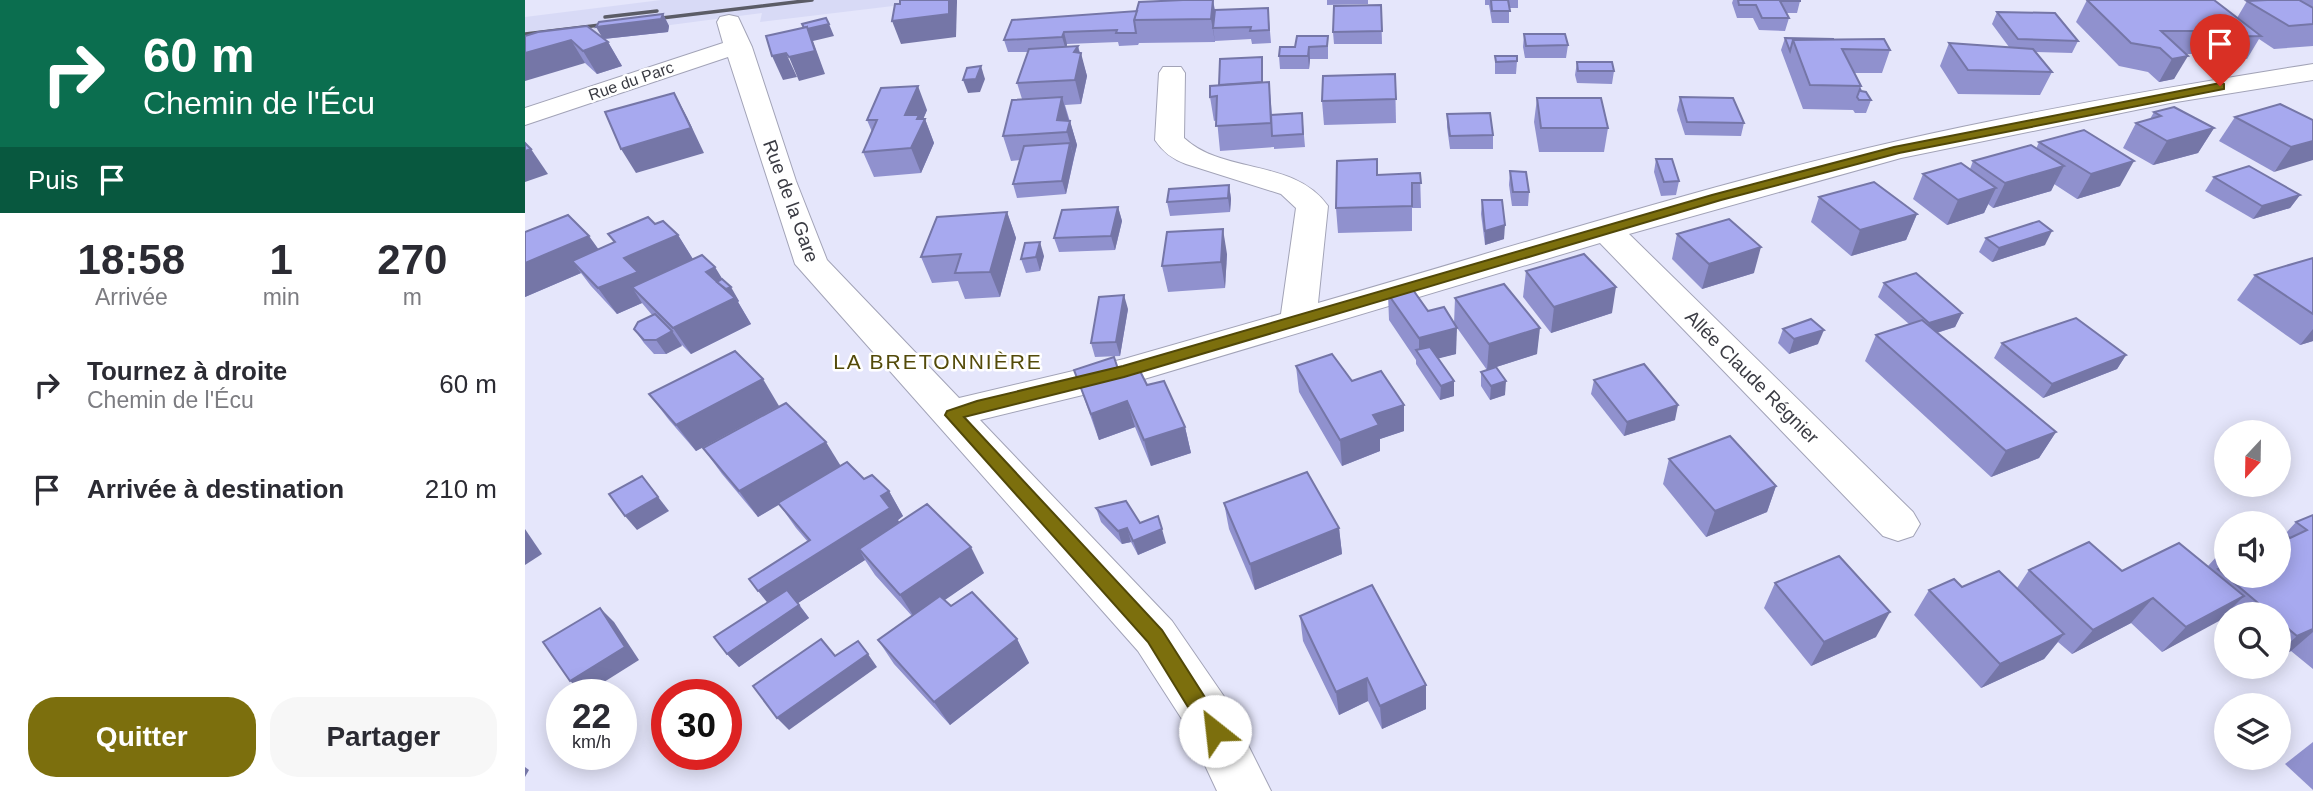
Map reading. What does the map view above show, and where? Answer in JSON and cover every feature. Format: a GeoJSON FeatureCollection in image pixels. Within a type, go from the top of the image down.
{"type":"FeatureCollection","features":[{"type":"Feature","properties":{"kind":"street","name":"Rue du Parc"},"geometry":{"type":"LineString","coordinates":[[525,117],[706,55],[734,34]]}},
{"type":"Feature","properties":{"kind":"street","name":"Rue de la Gare"},"geometry":{"type":"LineString","coordinates":[[734,34],[781,181],[812,264],[1155,636],[1205,711],[1244,791]]}},
{"type":"Feature","properties":{"kind":"street"},"geometry":{"type":"LineString","coordinates":[[1172,72],[1169,140],[1182,152],[1196,158],[1292,187],[1312,206],[1298,321]]}},
{"type":"Feature","properties":{"kind":"street"},"geometry":{"type":"LineString","coordinates":[[953,415],[977,406],[1124,372],[1605,230],[1898,150],[2170,95],[2313,72]]}},
{"type":"Feature","properties":{"kind":"street","name":"Allée Claude Régnier"},"geometry":{"type":"LineString","coordinates":[[1605,230],[1898,524]]}},
{"type":"Feature","properties":{"kind":"shaded area"},"geometry":{"type":"Polygon","coordinates":[[[661,0],[922,0],[760,22],[762,13],[525,44],[525,17],[661,0]]]}},
{"type":"Feature","properties":{"kind":"building"},"geometry":{"type":"Polygon","coordinates":[[[900,0],[949,0],[949,14],[892,21],[895,4],[900,4],[900,0]]]}},
{"type":"Feature","properties":{"kind":"building"},"geometry":{"type":"Polygon","coordinates":[[[1213,0],[1211,19],[1134,20],[1139,2],[1213,0]]]}},
{"type":"Feature","properties":{"kind":"building"},"geometry":{"type":"Polygon","coordinates":[[[1491,0],[1508,0],[1510,11],[1492,11],[1491,0]]]}},
{"type":"Feature","properties":{"kind":"building"},"geometry":{"type":"Polygon","coordinates":[[[1738,0],[1800,1],[1780,1],[1789,18],[1762,18],[1756,5],[1739,5],[1738,0]]]}},
{"type":"Feature","properties":{"kind":"building"},"geometry":{"type":"Polygon","coordinates":[[[2087,0],[2214,0],[2261,36],[2217,37],[2210,31],[2161,31],[2188,56],[2172,59],[2160,48],[2131,43],[2087,0]]]}},
{"type":"Feature","properties":{"kind":"building"},"geometry":{"type":"Polygon","coordinates":[[[2299,0],[2313,8],[2313,24],[2289,26],[2247,1],[2299,0]]]}},
{"type":"Feature","properties":{"kind":"building"},"geometry":{"type":"Polygon","coordinates":[[[1381,5],[1382,31],[1333,32],[1334,6],[1381,5]]]}},
{"type":"Feature","properties":{"kind":"building"},"geometry":{"type":"Polygon","coordinates":[[[1268,8],[1269,30],[1250,31],[1251,27],[1213,28],[1215,10],[1268,8]]]}},
{"type":"Feature","properties":{"kind":"building"},"geometry":{"type":"Polygon","coordinates":[[[1137,11],[1134,20],[1136,33],[1116,33],[1117,30],[1064,32],[1062,37],[1004,40],[1012,20],[1137,11]]]}},
{"type":"Feature","properties":{"kind":"building"},"geometry":{"type":"Polygon","coordinates":[[[1997,12],[2055,13],[2078,41],[2018,39],[1997,12]]]}},
{"type":"Feature","properties":{"kind":"building"},"geometry":{"type":"Polygon","coordinates":[[[663,14],[661,19],[596,27],[599,22],[663,14]]]}},
{"type":"Feature","properties":{"kind":"building"},"geometry":{"type":"Polygon","coordinates":[[[826,18],[829,24],[807,29],[802,24],[826,18]]]}},
{"type":"Feature","properties":{"kind":"building"},"geometry":{"type":"Polygon","coordinates":[[[587,26],[608,42],[583,51],[571,40],[525,53],[525,36],[587,26]]]}},
{"type":"Feature","properties":{"kind":"building"},"geometry":{"type":"Polygon","coordinates":[[[807,27],[815,51],[789,57],[786,53],[772,56],[766,36],[807,27]]]}},
{"type":"Feature","properties":{"kind":"building"},"geometry":{"type":"Polygon","coordinates":[[[1524,34],[1565,34],[1568,45],[1526,46],[1524,34]]]}},
{"type":"Feature","properties":{"kind":"building"},"geometry":{"type":"Polygon","coordinates":[[[1297,36],[1328,36],[1327,46],[1309,47],[1308,56],[1279,56],[1280,47],[1295,47],[1297,36]]]}},
{"type":"Feature","properties":{"kind":"building"},"geometry":{"type":"Polygon","coordinates":[[[1785,38],[1833,40],[1793,40],[1790,51],[1785,38]]]}},
{"type":"Feature","properties":{"kind":"building"},"geometry":{"type":"Polygon","coordinates":[[[1884,39],[1890,50],[1842,49],[1861,86],[1810,85],[1793,40],[1884,39]]]}},
{"type":"Feature","properties":{"kind":"building"},"geometry":{"type":"Polygon","coordinates":[[[1949,43],[2033,49],[2052,72],[1968,70],[1949,43]]]}},
{"type":"Feature","properties":{"kind":"building"},"geometry":{"type":"Polygon","coordinates":[[[1078,46],[1074,52],[1081,53],[1075,80],[1017,83],[1029,49],[1078,46]]]}},
{"type":"Feature","properties":{"kind":"building"},"geometry":{"type":"Polygon","coordinates":[[[1495,56],[1517,56],[1517,61],[1496,62],[1495,56]]]}},
{"type":"Feature","properties":{"kind":"building"},"geometry":{"type":"Polygon","coordinates":[[[1262,57],[1262,82],[1219,85],[1220,59],[1262,57]]]}},
{"type":"Feature","properties":{"kind":"building"},"geometry":{"type":"Polygon","coordinates":[[[1577,62],[1612,62],[1614,71],[1578,71],[1577,62]]]}},
{"type":"Feature","properties":{"kind":"building"},"geometry":{"type":"Polygon","coordinates":[[[981,66],[976,79],[963,80],[967,68],[981,66]]]}},
{"type":"Feature","properties":{"kind":"building"},"geometry":{"type":"Polygon","coordinates":[[[1395,74],[1396,99],[1322,101],[1323,76],[1395,74]]]}},
{"type":"Feature","properties":{"kind":"building"},"geometry":{"type":"Polygon","coordinates":[[[1269,82],[1271,123],[1216,126],[1217,96],[1210,97],[1210,86],[1269,82]]]}},
{"type":"Feature","properties":{"kind":"building"},"geometry":{"type":"Polygon","coordinates":[[[918,86],[905,115],[919,115],[917,119],[925,119],[911,148],[863,152],[877,120],[867,120],[881,88],[918,86]]]}},
{"type":"Feature","properties":{"kind":"building"},"geometry":{"type":"Polygon","coordinates":[[[1860,89],[1866,92],[1871,100],[1859,100],[1857,97],[1860,89]]]}},
{"type":"Feature","properties":{"kind":"building"},"geometry":{"type":"Polygon","coordinates":[[[674,93],[691,128],[621,149],[605,112],[674,93]]]}},
{"type":"Feature","properties":{"kind":"building"},"geometry":{"type":"Polygon","coordinates":[[[1062,97],[1057,120],[1070,121],[1067,132],[1003,136],[1012,100],[1062,97]]]}},
{"type":"Feature","properties":{"kind":"building"},"geometry":{"type":"Polygon","coordinates":[[[1680,97],[1733,98],[1744,123],[1687,122],[1680,97]]]}},
{"type":"Feature","properties":{"kind":"building"},"geometry":{"type":"Polygon","coordinates":[[[1537,98],[1601,98],[1608,128],[1541,128],[1537,98]]]}},
{"type":"Feature","properties":{"kind":"building"},"geometry":{"type":"Polygon","coordinates":[[[2280,104],[2313,120],[2313,141],[2291,147],[2235,117],[2280,104]]]}},
{"type":"Feature","properties":{"kind":"building"},"geometry":{"type":"Polygon","coordinates":[[[2174,107],[2214,128],[2167,141],[2136,123],[2161,116],[2154,112],[2174,107]]]}},
{"type":"Feature","properties":{"kind":"building"},"geometry":{"type":"Polygon","coordinates":[[[1302,113],[1303,134],[1272,136],[1271,115],[1302,113]]]}},
{"type":"Feature","properties":{"kind":"building"},"geometry":{"type":"Polygon","coordinates":[[[1490,113],[1493,135],[1450,136],[1447,114],[1490,113]]]}},
{"type":"Feature","properties":{"kind":"building"},"geometry":{"type":"Polygon","coordinates":[[[2084,130],[2134,161],[2091,174],[2039,142],[2084,130]]]}},
{"type":"Feature","properties":{"kind":"building"},"geometry":{"type":"Polygon","coordinates":[[[1070,143],[1062,181],[1013,184],[1024,146],[1070,143]]]}},
{"type":"Feature","properties":{"kind":"building"},"geometry":{"type":"Polygon","coordinates":[[[2031,145],[2064,166],[2005,183],[1973,161],[2031,145]]]}},
{"type":"Feature","properties":{"kind":"building"},"geometry":{"type":"Polygon","coordinates":[[[1377,159],[1377,175],[1420,173],[1421,183],[1412,183],[1412,206],[1336,208],[1337,161],[1377,159]]]}},
{"type":"Feature","properties":{"kind":"building"},"geometry":{"type":"Polygon","coordinates":[[[1656,159],[1672,159],[1679,181],[1664,182],[1656,159]]]}},
{"type":"Feature","properties":{"kind":"building"},"geometry":{"type":"Polygon","coordinates":[[[1961,163],[1996,188],[1958,200],[1923,174],[1961,163]]]}},
{"type":"Feature","properties":{"kind":"building"},"geometry":{"type":"Polygon","coordinates":[[[2249,166],[2300,195],[2262,206],[2214,177],[2249,166]]]}},
{"type":"Feature","properties":{"kind":"building"},"geometry":{"type":"Polygon","coordinates":[[[1510,171],[1526,172],[1529,192],[1513,192],[1510,171]]]}},
{"type":"Feature","properties":{"kind":"building"},"geometry":{"type":"Polygon","coordinates":[[[1874,182],[1917,214],[1860,230],[1819,197],[1874,182]]]}},
{"type":"Feature","properties":{"kind":"building"},"geometry":{"type":"Polygon","coordinates":[[[1229,185],[1228,198],[1167,202],[1169,189],[1229,185]]]}},
{"type":"Feature","properties":{"kind":"building"},"geometry":{"type":"Polygon","coordinates":[[[1482,200],[1502,200],[1505,225],[1485,231],[1482,200]]]}},
{"type":"Feature","properties":{"kind":"building"},"geometry":{"type":"Polygon","coordinates":[[[1118,207],[1111,236],[1054,238],[1062,210],[1118,207]]]}},
{"type":"Feature","properties":{"kind":"building"},"geometry":{"type":"Polygon","coordinates":[[[1007,212],[990,272],[955,273],[961,254],[921,257],[937,217],[1007,212]]]}},
{"type":"Feature","properties":{"kind":"building"},"geometry":{"type":"Polygon","coordinates":[[[568,215],[589,236],[525,263],[525,232],[568,215]]]}},
{"type":"Feature","properties":{"kind":"building"},"geometry":{"type":"Polygon","coordinates":[[[648,217],[655,224],[663,221],[678,235],[624,258],[638,272],[598,288],[572,261],[615,242],[608,234],[648,217]]]}},
{"type":"Feature","properties":{"kind":"building"},"geometry":{"type":"Polygon","coordinates":[[[1729,219],[1761,247],[1709,264],[1677,234],[1729,219]]]}},
{"type":"Feature","properties":{"kind":"building"},"geometry":{"type":"Polygon","coordinates":[[[2039,221],[2052,231],[1999,248],[1986,238],[2039,221]]]}},
{"type":"Feature","properties":{"kind":"building"},"geometry":{"type":"Polygon","coordinates":[[[1223,229],[1221,262],[1162,266],[1167,232],[1223,229]]]}},
{"type":"Feature","properties":{"kind":"building"},"geometry":{"type":"Polygon","coordinates":[[[1040,242],[1036,257],[1021,259],[1025,243],[1040,242]]]}},
{"type":"Feature","properties":{"kind":"building"},"geometry":{"type":"Polygon","coordinates":[[[1584,254],[1616,287],[1554,307],[1526,271],[1584,254]]]}},
{"type":"Feature","properties":{"kind":"building"},"geometry":{"type":"Polygon","coordinates":[[[702,255],[715,267],[706,272],[735,298],[673,328],[632,287],[702,255]]]}},
{"type":"Feature","properties":{"kind":"building"},"geometry":{"type":"Polygon","coordinates":[[[2313,258],[2313,314],[2255,275],[2313,258]]]}},
{"type":"Feature","properties":{"kind":"building"},"geometry":{"type":"Polygon","coordinates":[[[1916,273],[1962,313],[1929,323],[1884,283],[1916,273]]]}},
{"type":"Feature","properties":{"kind":"building"},"geometry":{"type":"Polygon","coordinates":[[[722,279],[731,287],[726,289],[717,282],[722,279]]]}},
{"type":"Feature","properties":{"kind":"building"},"geometry":{"type":"Polygon","coordinates":[[[1504,284],[1540,328],[1489,344],[1455,298],[1504,284]]]}},
{"type":"Feature","properties":{"kind":"building"},"geometry":{"type":"Polygon","coordinates":[[[1411,287],[1428,311],[1444,307],[1457,328],[1419,338],[1388,294],[1411,287]]]}},
{"type":"Feature","properties":{"kind":"building"},"geometry":{"type":"Polygon","coordinates":[[[1124,295],[1116,342],[1091,343],[1099,297],[1124,295]]]}},
{"type":"Feature","properties":{"kind":"building"},"geometry":{"type":"Polygon","coordinates":[[[655,314],[672,331],[656,340],[644,340],[634,329],[638,322],[655,314]]]}},
{"type":"Feature","properties":{"kind":"building"},"geometry":{"type":"Polygon","coordinates":[[[2076,318],[2126,355],[2052,384],[2002,343],[2076,318]]]}},
{"type":"Feature","properties":{"kind":"building"},"geometry":{"type":"Polygon","coordinates":[[[1811,319],[1824,330],[1794,339],[1783,329],[1811,319]]]}},
{"type":"Feature","properties":{"kind":"building"},"geometry":{"type":"Polygon","coordinates":[[[1922,320],[2056,432],[2006,451],[1876,335],[1922,320]]]}},
{"type":"Feature","properties":{"kind":"building"},"geometry":{"type":"Polygon","coordinates":[[[1430,347],[1454,381],[1441,386],[1416,350],[1430,347]]]}},
{"type":"Feature","properties":{"kind":"building"},"geometry":{"type":"Polygon","coordinates":[[[735,351],[763,379],[676,425],[649,394],[735,351]]]}},
{"type":"Feature","properties":{"kind":"building"},"geometry":{"type":"Polygon","coordinates":[[[1332,354],[1352,381],[1381,371],[1404,405],[1373,415],[1379,425],[1340,440],[1296,366],[1332,354]]]}},
{"type":"Feature","properties":{"kind":"building"},"geometry":{"type":"Polygon","coordinates":[[[1114,357],[1120,375],[1139,369],[1147,385],[1164,381],[1185,427],[1144,440],[1127,401],[1091,414],[1074,370],[1114,357]]]}},
{"type":"Feature","properties":{"kind":"building"},"geometry":{"type":"Polygon","coordinates":[[[1644,364],[1678,405],[1627,422],[1594,380],[1644,364]]]}},
{"type":"Feature","properties":{"kind":"building"},"geometry":{"type":"Polygon","coordinates":[[[1496,367],[1506,381],[1491,386],[1481,372],[1496,367]]]}},
{"type":"Feature","properties":{"kind":"building"},"geometry":{"type":"Polygon","coordinates":[[[786,403],[826,442],[739,491],[703,448],[786,403]]]}},
{"type":"Feature","properties":{"kind":"building"},"geometry":{"type":"Polygon","coordinates":[[[1730,436],[1776,486],[1715,511],[1669,459],[1730,436]]]}},
{"type":"Feature","properties":{"kind":"building"},"geometry":{"type":"Polygon","coordinates":[[[847,462],[864,479],[872,475],[889,491],[881,496],[890,508],[758,591],[749,579],[810,540],[778,503],[847,462]]]}},
{"type":"Feature","properties":{"kind":"building"},"geometry":{"type":"Polygon","coordinates":[[[1307,472],[1339,528],[1250,564],[1224,503],[1307,472]]]}},
{"type":"Feature","properties":{"kind":"building"},"geometry":{"type":"Polygon","coordinates":[[[642,476],[658,497],[625,516],[609,494],[642,476]]]}},
{"type":"Feature","properties":{"kind":"building"},"geometry":{"type":"Polygon","coordinates":[[[1126,501],[1140,523],[1158,516],[1162,529],[1133,541],[1127,528],[1118,531],[1096,508],[1126,501]]]}},
{"type":"Feature","properties":{"kind":"building"},"geometry":{"type":"Polygon","coordinates":[[[927,504],[971,547],[900,595],[859,549],[927,504]]]}},
{"type":"Feature","properties":{"kind":"building"},"geometry":{"type":"Polygon","coordinates":[[[2313,515],[2313,629],[2297,636],[2291,631],[2291,602],[2257,602],[2240,588],[2291,588],[2291,538],[2307,530],[2296,522],[2313,515]]]}},
{"type":"Feature","properties":{"kind":"building"},"geometry":{"type":"Polygon","coordinates":[[[2089,542],[2122,571],[2179,543],[2214,572],[2214,588],[2234,588],[2244,596],[2233,602],[2214,602],[2214,612],[2186,627],[2153,598],[2093,630],[2029,570],[2089,542]]]}},
{"type":"Feature","properties":{"kind":"building"},"geometry":{"type":"Polygon","coordinates":[[[1839,556],[1890,612],[1824,642],[1775,583],[1839,556]]]}},
{"type":"Feature","properties":{"kind":"building"},"geometry":{"type":"Polygon","coordinates":[[[1999,571],[2064,634],[2000,664],[1929,590],[1954,579],[1962,587],[1999,571]]]}},
{"type":"Feature","properties":{"kind":"building"},"geometry":{"type":"Polygon","coordinates":[[[1372,585],[1426,685],[1380,706],[1367,678],[1336,692],[1300,616],[1372,585]]]}},
{"type":"Feature","properties":{"kind":"building"},"geometry":{"type":"Polygon","coordinates":[[[787,590],[799,605],[727,654],[714,637],[787,590]]]}},
{"type":"Feature","properties":{"kind":"building"},"geometry":{"type":"Polygon","coordinates":[[[972,592],[1017,639],[934,702],[878,640],[940,596],[951,606],[972,592]]]}},
{"type":"Feature","properties":{"kind":"building"},"geometry":{"type":"Polygon","coordinates":[[[600,608],[625,647],[573,679],[569,679],[543,642],[600,608]]]}},
{"type":"Feature","properties":{"kind":"building"},"geometry":{"type":"Polygon","coordinates":[[[821,639],[835,656],[858,641],[868,654],[777,718],[753,686],[821,639]]]}},
{"type":"Feature","properties":{"kind":"railway"},"geometry":{"type":"LineString","coordinates":[[645,20],[812,0]]}},
{"type":"Feature","properties":{"kind":"railway"},"geometry":{"type":"LineString","coordinates":[[605,17],[657,11]]}},
{"type":"Feature","properties":{"kind":"railway"},"geometry":{"type":"LineString","coordinates":[[525,34],[617,23]]}},
{"type":"Feature","properties":{"kind":"district","name":"LA BRETONNIÈRE"},"geometry":{"type":"Point","coordinates":[938,361]}},
{"type":"Feature","properties":{"kind":"route"},"geometry":{"type":"LineString","coordinates":[[1215,731],[1205,711],[1155,636],[953,415],[977,406],[1124,372],[1717,198],[1898,150],[2030,121],[2220,86]]}}]}
